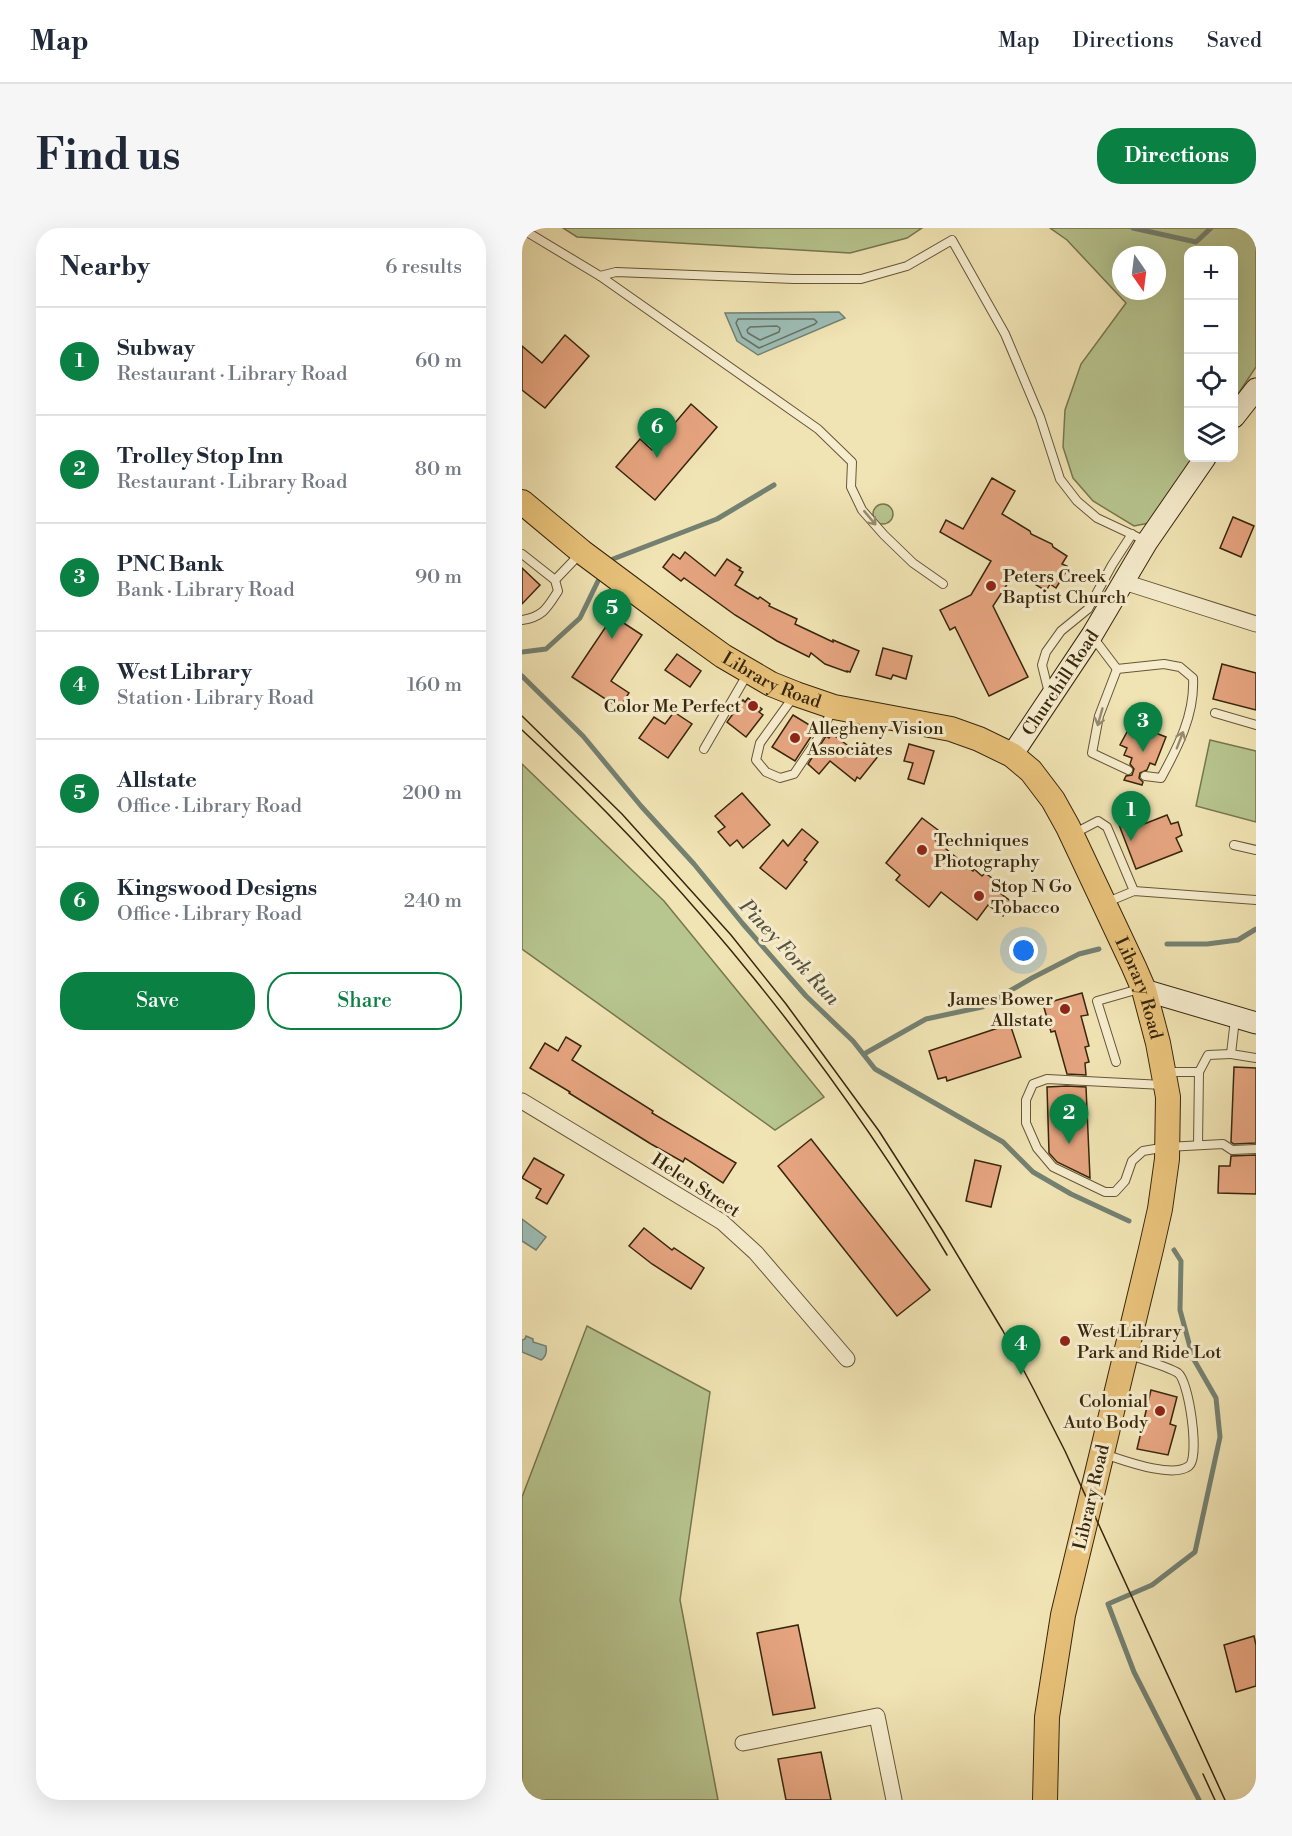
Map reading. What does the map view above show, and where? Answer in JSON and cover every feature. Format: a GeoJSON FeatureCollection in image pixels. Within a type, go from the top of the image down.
{"type":"FeatureCollection","features":[{"type":"Feature","properties":{"kind":"main road","name":"Library Road"},"geometry":{"type":"LineString","coordinates":[[522,502],[582,552],[680,625],[749,672],[796,694],[834,707],[951,729],[1012,755],[1031,771],[1053,800],[1072,834],[1144,989],[1168,1097],[1167,1147],[1160,1209],[1063,1615],[1047,1717],[1045,1800]]}},
{"type":"Feature","properties":{"kind":"street"},"geometry":{"type":"LineString","coordinates":[[1238,411],[1256,389]]}},
{"type":"Feature","properties":{"kind":"street","name":"Churchill Road"},"geometry":{"type":"LineString","coordinates":[[1012,755],[1092,635],[1124,582],[1140,538],[1202,462]]}},
{"type":"Feature","properties":{"kind":"street"},"geometry":{"type":"LineString","coordinates":[[1124,582],[1256,624]]}},
{"type":"Feature","properties":{"kind":"street"},"geometry":{"type":"LineString","coordinates":[[1144,989],[1256,1023]]}},
{"type":"Feature","properties":{"kind":"street","name":"Helen Street"},"geometry":{"type":"LineString","coordinates":[[522,1101],[722,1222],[756,1254],[847,1359]]}},
{"type":"Feature","properties":{"kind":"street"},"geometry":{"type":"LineString","coordinates":[[743,1743],[877,1716],[894,1800]]}},
{"type":"Feature","properties":{"kind":"lane"},"geometry":{"type":"LineString","coordinates":[[522,230],[600,276],[818,429],[852,462],[851,488],[862,510],[913,563],[943,584]]}},
{"type":"Feature","properties":{"kind":"lane"},"geometry":{"type":"LineString","coordinates":[[600,276],[616,272],[772,279],[861,279],[907,266],[952,240],[1005,334],[1040,417],[1060,479],[1077,501],[1097,518],[1140,538],[1112,565],[1088,609],[1061,631],[1046,652],[1043,659],[1043,671],[1050,697]]}},
{"type":"Feature","properties":{"kind":"lane"},"geometry":{"type":"LineString","coordinates":[[555,580],[582,552]]}},
{"type":"Feature","properties":{"kind":"lane"},"geometry":{"type":"LineString","coordinates":[[522,555],[555,580],[558,591],[547,609],[535,618],[522,620]]}},
{"type":"Feature","properties":{"kind":"lane"},"geometry":{"type":"LineString","coordinates":[[1092,635],[1117,669]]}},
{"type":"Feature","properties":{"kind":"lane"},"geometry":{"type":"LineString","coordinates":[[1117,669],[1164,664],[1180,667],[1193,678],[1194,696],[1181,743],[1161,777],[1145,776]]}},
{"type":"Feature","properties":{"kind":"lane"},"geometry":{"type":"LineString","coordinates":[[1117,669],[1099,716],[1092,753],[1128,770]]}},
{"type":"Feature","properties":{"kind":"lane"},"geometry":{"type":"LineString","coordinates":[[704,749],[749,672]]}},
{"type":"Feature","properties":{"kind":"lane"},"geometry":{"type":"LineString","coordinates":[[796,694],[760,743],[756,760],[766,772],[780,778],[794,774],[817,740],[834,707]]}},
{"type":"Feature","properties":{"kind":"lane"},"geometry":{"type":"LineString","coordinates":[[1215,713],[1256,725]]}},
{"type":"Feature","properties":{"kind":"lane"},"geometry":{"type":"LineString","coordinates":[[1072,834],[1098,821],[1107,827],[1134,891]]}},
{"type":"Feature","properties":{"kind":"lane"},"geometry":{"type":"LineString","coordinates":[[1234,845],[1256,850]]}},
{"type":"Feature","properties":{"kind":"lane"},"geometry":{"type":"LineString","coordinates":[[1104,903],[1134,891],[1256,900]]}},
{"type":"Feature","properties":{"kind":"lane"},"geometry":{"type":"LineString","coordinates":[[1116,1062],[1097,1001],[1144,989]]}},
{"type":"Feature","properties":{"kind":"lane"},"geometry":{"type":"LineString","coordinates":[[1231,1054],[1235,1017]]}},
{"type":"Feature","properties":{"kind":"lane"},"geometry":{"type":"LineString","coordinates":[[1198,1145],[1199,1072],[1208,1055],[1231,1054],[1256,1058]]}},
{"type":"Feature","properties":{"kind":"lane"},"geometry":{"type":"LineString","coordinates":[[1199,1072],[1165,1078],[1047,1079],[1033,1084],[1026,1100],[1026,1123],[1037,1148],[1053,1167],[1106,1192],[1115,1192],[1125,1181],[1132,1161],[1143,1151],[1167,1147],[1223,1144],[1232,1150],[1256,1149]]}},
{"type":"Feature","properties":{"kind":"lane"},"geometry":{"type":"LineString","coordinates":[[1101,1453],[1159,1470],[1189,1467],[1193,1460],[1189,1399],[1179,1373],[1126,1353]]}},
{"type":"Feature","properties":{"kind":"green space"},"geometry":{"type":"Polygon","coordinates":[[[563,228],[922,228],[907,238],[850,253],[577,237],[563,228]]]}},
{"type":"Feature","properties":{"kind":"green space"},"geometry":{"type":"Polygon","coordinates":[[[1050,228],[1256,228],[1256,367],[1238,394],[1238,246],[1184,246],[1184,462],[1191,462],[1149,523],[1134,526],[1093,501],[1073,478],[1063,447],[1065,410],[1081,364],[1126,303],[1123,300],[1166,300],[1166,246],[1112,246],[1112,288],[1067,240],[1050,228]]]}},
{"type":"Feature","properties":{"kind":"green space"},"geometry":{"type":"Polygon","coordinates":[[[879,504],[887,504],[893,510],[893,518],[887,524],[879,524],[873,518],[873,510],[879,504]]]}},
{"type":"Feature","properties":{"kind":"green space"},"geometry":{"type":"Polygon","coordinates":[[[1210,740],[1256,751],[1256,822],[1196,806],[1210,740]]]}},
{"type":"Feature","properties":{"kind":"green space"},"geometry":{"type":"Polygon","coordinates":[[[522,764],[664,901],[824,1097],[775,1130],[522,949],[522,764]]]}},
{"type":"Feature","properties":{"kind":"green space"},"geometry":{"type":"Polygon","coordinates":[[[587,1326],[710,1392],[680,1600],[718,1800],[522,1800],[522,1497],[587,1326]]]}},
{"type":"Feature","properties":{"kind":"water"},"geometry":{"type":"Polygon","coordinates":[[[839,312],[845,318],[758,355],[737,341],[725,313],[839,312]]]}},
{"type":"Feature","properties":{"kind":"water"},"geometry":{"type":"Polygon","coordinates":[[[522,1219],[546,1237],[536,1250],[522,1241],[522,1219]]]}},
{"type":"Feature","properties":{"kind":"water"},"geometry":{"type":"Polygon","coordinates":[[[526,1336],[533,1339],[533,1342],[546,1346],[546,1354],[541,1360],[522,1352],[522,1340],[526,1336]]]}},
{"type":"Feature","properties":{"kind":"building"},"geometry":{"type":"Polygon","coordinates":[[[565,335],[589,356],[545,408],[522,390],[522,346],[542,363],[565,335]]]}},
{"type":"Feature","properties":{"kind":"building"},"geometry":{"type":"Polygon","coordinates":[[[691,404],[717,427],[655,500],[616,467],[640,439],[652,450],[691,404]]]}},
{"type":"Feature","properties":{"kind":"building","name":"Peters Creek Baptist Church"},"geometry":{"type":"Polygon","coordinates":[[[992,478],[1015,491],[1002,514],[1030,531],[1031,534],[1052,544],[1067,556],[1062,564],[1069,567],[1056,588],[1050,584],[1046,591],[1015,572],[993,606],[1028,677],[989,696],[955,627],[950,630],[940,610],[971,595],[991,561],[940,532],[946,520],[963,529],[992,478]]]}},
{"type":"Feature","properties":{"kind":"building"},"geometry":{"type":"Polygon","coordinates":[[[1233,517],[1254,526],[1241,557],[1220,548],[1233,517]]]}},
{"type":"Feature","properties":{"kind":"building"},"geometry":{"type":"Polygon","coordinates":[[[685,552],[715,576],[727,559],[741,568],[739,570],[743,572],[735,585],[758,599],[760,597],[770,604],[769,606],[797,619],[795,624],[833,642],[833,640],[859,651],[850,672],[825,664],[811,653],[809,657],[777,641],[735,615],[684,578],[681,581],[663,567],[673,554],[680,559],[685,552]]]}},
{"type":"Feature","properties":{"kind":"building"},"geometry":{"type":"Polygon","coordinates":[[[522,568],[540,585],[522,604],[522,568]]]}},
{"type":"Feature","properties":{"kind":"building"},"geometry":{"type":"Polygon","coordinates":[[[613,616],[642,635],[611,681],[629,693],[619,708],[572,677],[613,616]]]}},
{"type":"Feature","properties":{"kind":"building"},"geometry":{"type":"Polygon","coordinates":[[[883,648],[912,656],[906,679],[893,675],[891,679],[876,675],[883,648]]]}},
{"type":"Feature","properties":{"kind":"building"},"geometry":{"type":"Polygon","coordinates":[[[677,654],[701,671],[690,687],[665,670],[677,654]]]}},
{"type":"Feature","properties":{"kind":"building"},"geometry":{"type":"Polygon","coordinates":[[[1222,664],[1256,673],[1256,710],[1213,699],[1222,664]]]}},
{"type":"Feature","properties":{"kind":"building"},"geometry":{"type":"Polygon","coordinates":[[[748,698],[762,709],[759,712],[763,715],[746,737],[727,722],[743,700],[745,702],[748,698]]]}},
{"type":"Feature","properties":{"kind":"building"},"geometry":{"type":"Polygon","coordinates":[[[674,712],[692,724],[668,758],[639,738],[654,717],[665,724],[674,712]]]}},
{"type":"Feature","properties":{"kind":"building","name":"Allegheny Vision Associates"},"geometry":{"type":"Polygon","coordinates":[[[793,715],[816,729],[795,761],[772,747],[793,715]]]}},
{"type":"Feature","properties":{"kind":"building"},"geometry":{"type":"Polygon","coordinates":[[[1135,725],[1166,737],[1155,765],[1150,763],[1147,770],[1140,773],[1139,778],[1143,782],[1142,785],[1124,780],[1126,776],[1132,775],[1134,769],[1130,764],[1132,758],[1124,755],[1127,748],[1120,745],[1127,732],[1133,732],[1135,725]]]}},
{"type":"Feature","properties":{"kind":"building"},"geometry":{"type":"Polygon","coordinates":[[[832,734],[857,752],[864,743],[879,755],[860,779],[857,777],[855,781],[830,761],[819,774],[808,764],[826,736],[829,738],[832,734]]]}},
{"type":"Feature","properties":{"kind":"building"},"geometry":{"type":"Polygon","coordinates":[[[909,744],[934,751],[924,784],[908,779],[913,763],[904,761],[909,744]]]}},
{"type":"Feature","properties":{"kind":"building"},"geometry":{"type":"Polygon","coordinates":[[[742,793],[770,825],[743,848],[737,840],[730,846],[718,832],[725,827],[715,816],[742,793]]]}},
{"type":"Feature","properties":{"kind":"building"},"geometry":{"type":"Polygon","coordinates":[[[1133,811],[1139,826],[1167,815],[1171,824],[1178,822],[1182,835],[1176,838],[1182,851],[1136,869],[1116,817],[1133,811]]]}},
{"type":"Feature","properties":{"kind":"building","name":"Techniques Photography"},"geometry":{"type":"Polygon","coordinates":[[[922,818],[938,830],[935,840],[973,871],[974,869],[982,876],[985,873],[996,881],[994,885],[1001,890],[1000,893],[1013,903],[1003,916],[988,905],[977,920],[941,892],[929,907],[896,880],[900,875],[886,863],[922,818]]]}},
{"type":"Feature","properties":{"kind":"building"},"geometry":{"type":"Polygon","coordinates":[[[802,829],[818,842],[804,860],[807,862],[786,889],[760,868],[783,840],[788,846],[802,829]]]}},
{"type":"Feature","properties":{"kind":"building"},"geometry":{"type":"Polygon","coordinates":[[[1082,993],[1088,1015],[1081,1016],[1089,1046],[1085,1047],[1089,1062],[1085,1063],[1086,1075],[1067,1074],[1055,1031],[1051,1032],[1043,1004],[1082,993]]]}},
{"type":"Feature","properties":{"kind":"building"},"geometry":{"type":"Polygon","coordinates":[[[1010,1024],[1021,1057],[947,1081],[946,1077],[938,1079],[929,1051],[1010,1024]]]}},
{"type":"Feature","properties":{"kind":"building"},"geometry":{"type":"Polygon","coordinates":[[[566,1037],[581,1046],[572,1060],[653,1111],[652,1113],[736,1163],[723,1183],[685,1158],[683,1162],[651,1144],[530,1068],[545,1043],[558,1051],[566,1037]]]}},
{"type":"Feature","properties":{"kind":"building"},"geometry":{"type":"Polygon","coordinates":[[[1234,1067],[1256,1068],[1256,1143],[1234,1144],[1231,1142],[1234,1067]]]}},
{"type":"Feature","properties":{"kind":"building"},"geometry":{"type":"Polygon","coordinates":[[[1047,1087],[1086,1087],[1090,1178],[1057,1162],[1049,1153],[1047,1087]]]}},
{"type":"Feature","properties":{"kind":"building"},"geometry":{"type":"Polygon","coordinates":[[[811,1139],[930,1290],[897,1316],[778,1166],[811,1139]]]}},
{"type":"Feature","properties":{"kind":"building"},"geometry":{"type":"Polygon","coordinates":[[[1256,1155],[1256,1194],[1218,1193],[1219,1166],[1230,1166],[1231,1156],[1256,1155]]]}},
{"type":"Feature","properties":{"kind":"building"},"geometry":{"type":"Polygon","coordinates":[[[534,1158],[564,1175],[547,1204],[536,1198],[541,1189],[522,1178],[534,1158]]]}},
{"type":"Feature","properties":{"kind":"building"},"geometry":{"type":"Polygon","coordinates":[[[975,1160],[1001,1166],[991,1207],[966,1201],[975,1160]]]}},
{"type":"Feature","properties":{"kind":"building"},"geometry":{"type":"Polygon","coordinates":[[[644,1228],[672,1250],[674,1248],[704,1268],[691,1289],[629,1246],[644,1228]]]}},
{"type":"Feature","properties":{"kind":"building","name":"Colonial Auto Body"},"geometry":{"type":"Polygon","coordinates":[[[1151,1390],[1177,1397],[1170,1424],[1176,1426],[1168,1455],[1137,1449],[1151,1390]]]}},
{"type":"Feature","properties":{"kind":"building"},"geometry":{"type":"Polygon","coordinates":[[[798,1625],[815,1708],[773,1715],[757,1633],[798,1625]]]}},
{"type":"Feature","properties":{"kind":"building"},"geometry":{"type":"Polygon","coordinates":[[[1254,1636],[1256,1686],[1236,1692],[1224,1645],[1254,1636]]]}},
{"type":"Feature","properties":{"kind":"building"},"geometry":{"type":"Polygon","coordinates":[[[821,1752],[831,1800],[786,1800],[778,1759],[821,1752]]]}},
{"type":"Feature","properties":{"kind":"waterway"},"geometry":{"type":"LineString","coordinates":[[1133,228],[1196,242],[1211,228]]}},
{"type":"Feature","properties":{"kind":"waterway"},"geometry":{"type":"LineString","coordinates":[[613,559],[717,519],[774,485]]}},
{"type":"Feature","properties":{"kind":"waterway"},"geometry":{"type":"LineString","coordinates":[[522,652],[546,649],[580,618],[598,581]]}},
{"type":"Feature","properties":{"kind":"waterway","name":"Piney Fork Run"},"geometry":{"type":"LineString","coordinates":[[522,676],[583,736],[806,996],[853,1041],[875,1069],[1003,1142],[1033,1172],[1071,1194],[1129,1221]]}},
{"type":"Feature","properties":{"kind":"waterway","name":"Piney Fork Run"},"geometry":{"type":"LineString","coordinates":[[1167,944],[1207,944],[1238,940],[1256,929]]}},
{"type":"Feature","properties":{"kind":"waterway","name":"Piney Fork Run"},"geometry":{"type":"LineString","coordinates":[[864,1054],[926,1019],[982,1007],[1079,954],[1099,949]]}},
{"type":"Feature","properties":{"kind":"waterway"},"geometry":{"type":"LineString","coordinates":[[1174,1250],[1181,1261],[1180,1310],[1193,1358],[1216,1398],[1220,1437],[1195,1552],[1152,1585],[1108,1604],[1134,1672],[1199,1800]]}},
{"type":"Feature","properties":{"kind":"tram line"},"geometry":{"type":"LineString","coordinates":[[522,716],[622,814],[731,935],[786,1004],[879,1131],[1003,1331],[1034,1390],[1065,1451],[1225,1800]]}},
{"type":"Feature","properties":{"kind":"tram line"},"geometry":{"type":"LineString","coordinates":[[522,730],[642,849],[753,978],[856,1113],[947,1255]]}},
{"type":"Feature","properties":{"kind":"tram line"},"geometry":{"type":"LineString","coordinates":[[1203,1774],[1215,1800]]}},
{"type":"Feature","properties":{"kind":"place","name":"Kingswood Designs"},"geometry":{"type":"Point","coordinates":[657,458]}},
{"type":"Feature","properties":{"kind":"place","name":"Peters Creek Baptist Church"},"geometry":{"type":"Point","coordinates":[991,586]}},
{"type":"Feature","properties":{"kind":"place","name":"Allstate"},"geometry":{"type":"Point","coordinates":[612,639]}},
{"type":"Feature","properties":{"kind":"place","name":"Color Me Perfect"},"geometry":{"type":"Point","coordinates":[753,706]}},
{"type":"Feature","properties":{"kind":"place","name":"Allegheny Vision Associates"},"geometry":{"type":"Point","coordinates":[795,738]}},
{"type":"Feature","properties":{"kind":"place","name":"PNC Bank"},"geometry":{"type":"Point","coordinates":[1143,752]}},
{"type":"Feature","properties":{"kind":"place","name":"Subway"},"geometry":{"type":"Point","coordinates":[1131,841]}},
{"type":"Feature","properties":{"kind":"place","name":"Techniques Photography"},"geometry":{"type":"Point","coordinates":[922,850]}},
{"type":"Feature","properties":{"kind":"place","name":"Stop N Go Tobacco"},"geometry":{"type":"Point","coordinates":[979,896]}},
{"type":"Feature","properties":{"kind":"place","name":"James Bower Allstate"},"geometry":{"type":"Point","coordinates":[1065,1009]}},
{"type":"Feature","properties":{"kind":"place","name":"Trolley Stop Inn"},"geometry":{"type":"Point","coordinates":[1069,1144]}},
{"type":"Feature","properties":{"kind":"place","name":"West Library Park and Ride Lot"},"geometry":{"type":"Point","coordinates":[1065,1341]}},
{"type":"Feature","properties":{"kind":"place","name":"West Library"},"geometry":{"type":"Point","coordinates":[1021,1375]}},
{"type":"Feature","properties":{"kind":"place","name":"Colonial Auto Body"},"geometry":{"type":"Point","coordinates":[1160,1411]}}]}
